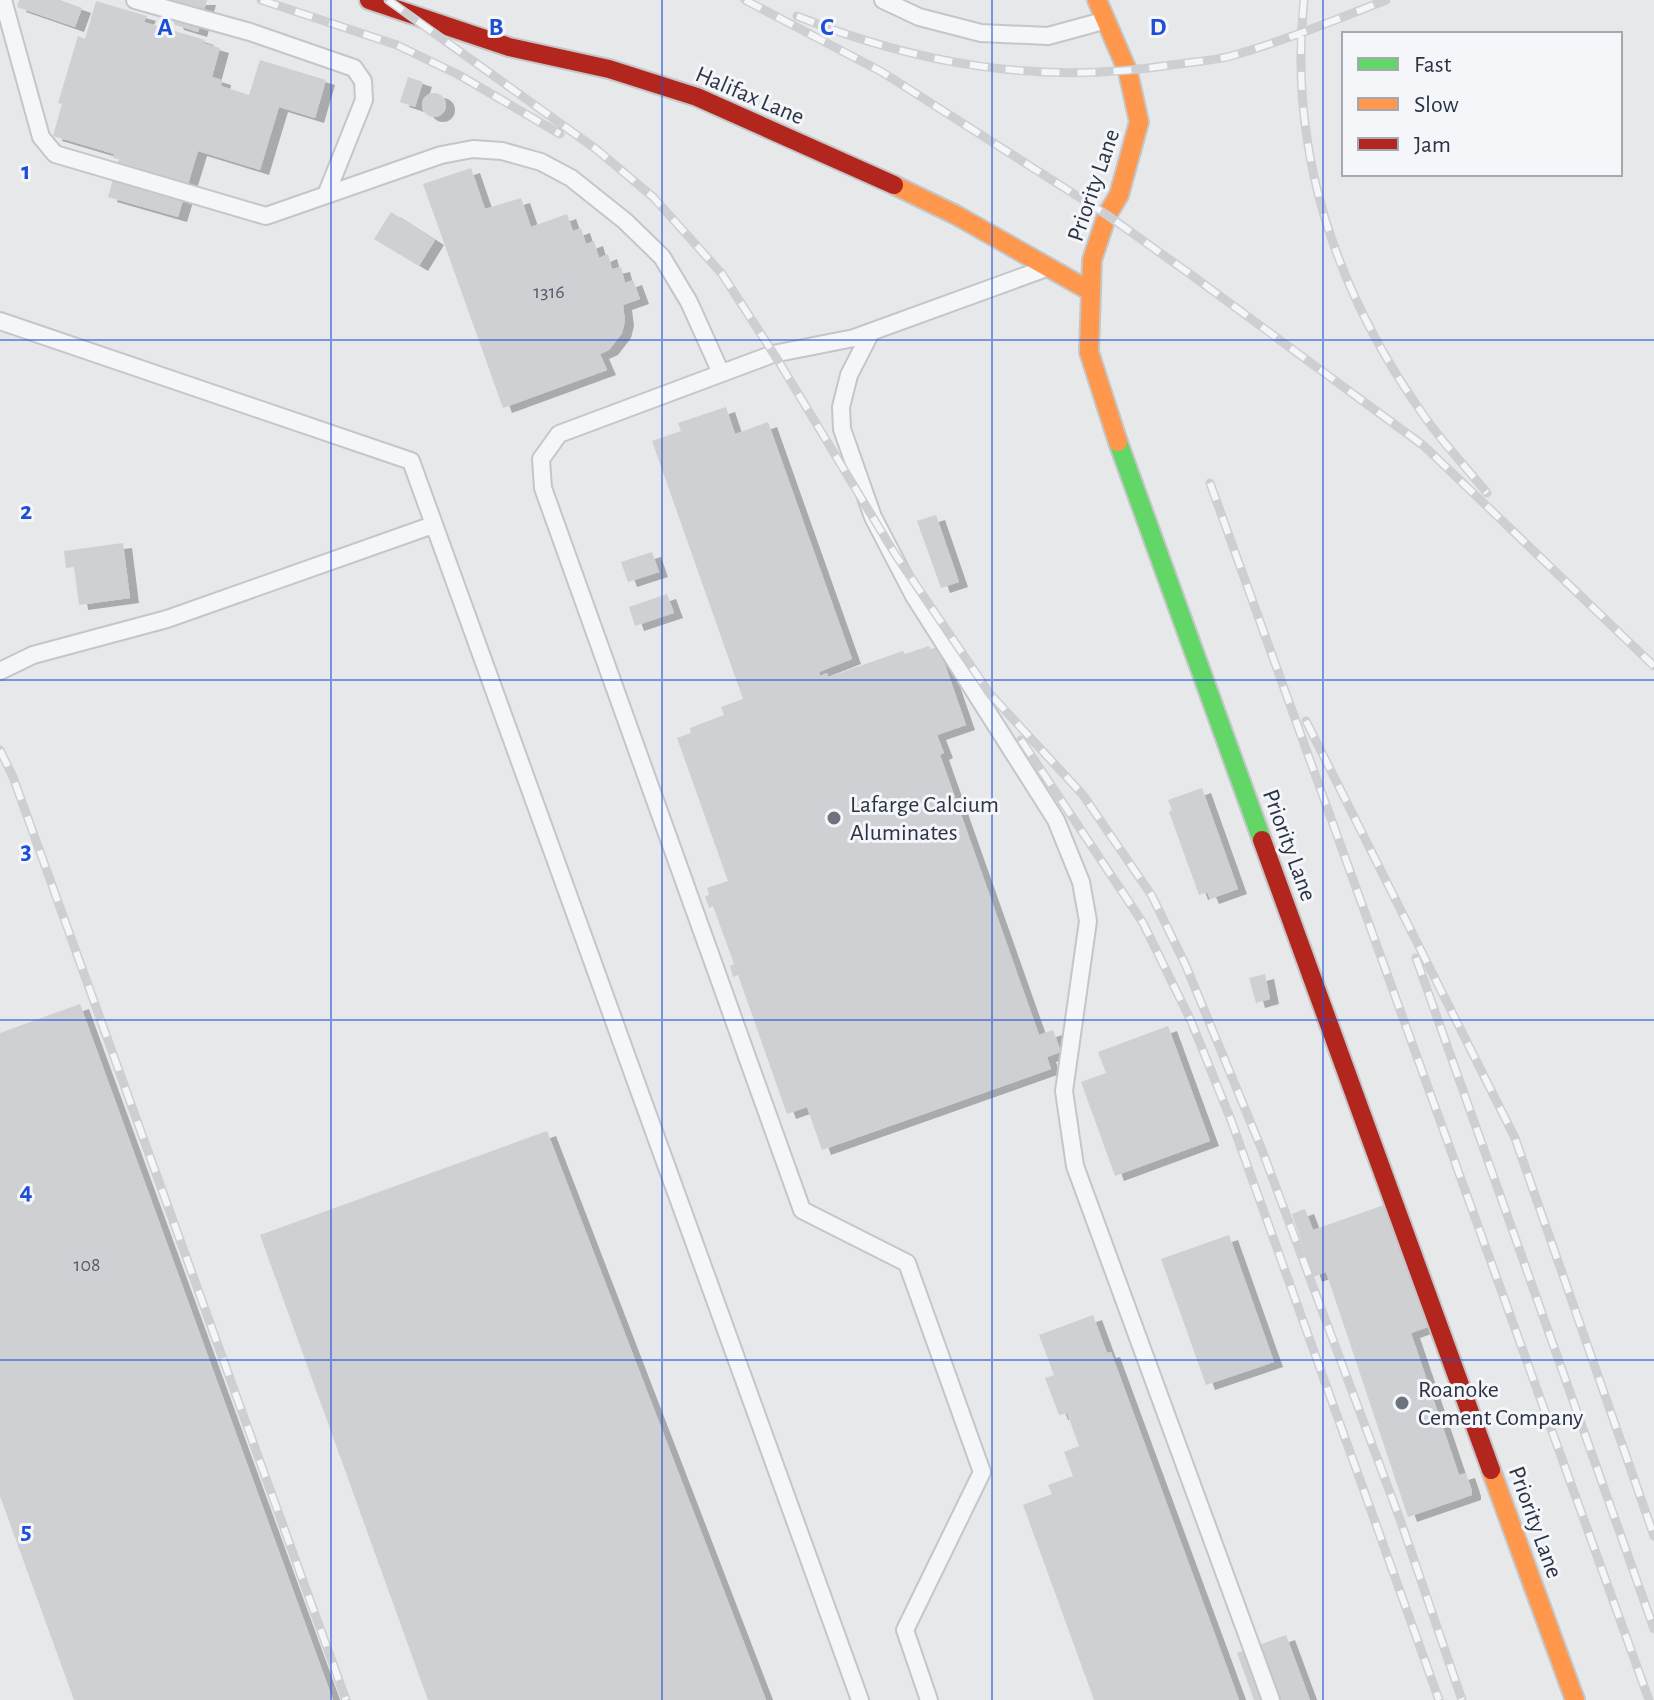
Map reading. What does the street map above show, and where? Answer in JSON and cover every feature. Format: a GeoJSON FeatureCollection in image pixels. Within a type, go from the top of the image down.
{"type":"FeatureCollection","features":[{"type":"Feature","properties":{"kind":"street","name":"Halifax Lane"},"geometry":{"type":"LineString","coordinates":[[369,0],[509,47],[609,69],[697,97],[941,208],[1090,291]]}},
{"type":"Feature","properties":{"kind":"street","name":"Priority Lane"},"geometry":{"type":"LineString","coordinates":[[1097,0],[1135,95],[1139,122],[1119,195],[1100,233],[1092,260],[1089,352],[1111,423],[1575,1700]]}},
{"type":"Feature","properties":{"kind":"lane"},"geometry":{"type":"LineString","coordinates":[[3,0],[41,137],[55,154],[266,216],[441,155],[473,149],[502,151],[541,162],[571,178],[614,212],[662,257],[689,302],[721,373]]}},
{"type":"Feature","properties":{"kind":"lane"},"geometry":{"type":"LineString","coordinates":[[135,0],[250,32],[354,68],[363,81],[364,100],[326,195]]}},
{"type":"Feature","properties":{"kind":"lane"},"geometry":{"type":"LineString","coordinates":[[883,0],[919,17],[981,33],[1048,36],[1105,20]]}},
{"type":"Feature","properties":{"kind":"lane"},"geometry":{"type":"LineString","coordinates":[[929,1700],[905,1630],[982,1472],[907,1263],[802,1210],[543,488],[541,459],[559,434],[773,354],[854,338],[1050,267]]}},
{"type":"Feature","properties":{"kind":"lane"},"geometry":{"type":"LineString","coordinates":[[0,321],[411,461],[860,1700]]}},
{"type":"Feature","properties":{"kind":"lane"},"geometry":{"type":"LineString","coordinates":[[871,332],[849,375],[841,407],[842,429],[879,530],[914,596],[1056,820],[1081,882],[1088,921],[1064,1091],[1075,1166],[1271,1700]]}},
{"type":"Feature","properties":{"kind":"lane"},"geometry":{"type":"LineString","coordinates":[[0,671],[33,655],[167,619],[433,525]]}},
{"type":"Feature","properties":{"kind":"building"},"geometry":{"type":"Polygon","coordinates":[[[19,0],[60,0],[82,8],[75,27],[17,7],[19,0]]]}},
{"type":"Feature","properties":{"kind":"building"},"geometry":{"type":"Polygon","coordinates":[[[157,0],[207,0],[198,32],[175,25],[157,0]]]}},
{"type":"Feature","properties":{"kind":"building"},"geometry":{"type":"Polygon","coordinates":[[[96,1],[147,16],[144,22],[205,40],[203,43],[220,48],[212,77],[222,80],[221,86],[249,95],[260,60],[326,80],[315,118],[279,107],[260,170],[198,151],[178,217],[108,197],[119,159],[113,158],[114,154],[53,136],[62,104],[58,103],[78,36],[85,39],[96,1]]]}},
{"type":"Feature","properties":{"kind":"building"},"geometry":{"type":"Polygon","coordinates":[[[408,77],[423,82],[415,107],[400,102],[408,77]]]}},
{"type":"Feature","properties":{"kind":"building"},"geometry":{"type":"Polygon","coordinates":[[[434,93],[443,96],[446,105],[443,114],[434,117],[425,114],[422,105],[425,96],[434,93]]]}},
{"type":"Feature","properties":{"kind":"building"},"geometry":{"type":"Polygon","coordinates":[[[471,168],[485,209],[521,198],[531,227],[567,214],[573,231],[581,228],[586,244],[594,241],[599,258],[608,254],[612,269],[621,267],[625,283],[633,280],[640,299],[623,305],[625,321],[622,333],[609,350],[600,354],[607,370],[503,408],[423,184],[471,168]]]}},
{"type":"Feature","properties":{"kind":"building"},"geometry":{"type":"Polygon","coordinates":[[[391,212],[435,240],[419,266],[374,239],[391,212]]]}},
{"type":"Feature","properties":{"kind":"building","name":"Lafarge Calcium Aluminates"},"geometry":{"type":"Polygon","coordinates":[[[726,407],[735,434],[768,422],[852,659],[819,672],[820,676],[827,673],[828,677],[903,651],[905,654],[929,646],[930,649],[939,647],[966,725],[937,735],[944,753],[940,755],[1039,1035],[1053,1030],[1061,1052],[1047,1057],[1051,1069],[822,1150],[807,1107],[787,1114],[738,975],[733,977],[730,966],[734,964],[713,906],[709,908],[705,896],[709,895],[707,888],[728,881],[677,738],[691,733],[690,728],[724,715],[721,707],[743,699],[652,441],[681,431],[678,423],[726,407]]]}},
{"type":"Feature","properties":{"kind":"building"},"geometry":{"type":"Polygon","coordinates":[[[936,515],[959,582],[941,588],[917,521],[936,515]]]}},
{"type":"Feature","properties":{"kind":"building"},"geometry":{"type":"Polygon","coordinates":[[[123,543],[130,598],[79,605],[74,567],[66,568],[64,551],[123,543]]]}},
{"type":"Feature","properties":{"kind":"building"},"geometry":{"type":"Polygon","coordinates":[[[652,552],[659,572],[628,582],[621,562],[652,552]]]}},
{"type":"Feature","properties":{"kind":"building"},"geometry":{"type":"Polygon","coordinates":[[[667,594],[674,613],[635,626],[629,607],[667,594]]]}},
{"type":"Feature","properties":{"kind":"building"},"geometry":{"type":"Polygon","coordinates":[[[1202,788],[1238,889],[1210,899],[1207,892],[1199,895],[1169,812],[1172,810],[1168,800],[1202,788]]]}},
{"type":"Feature","properties":{"kind":"building"},"geometry":{"type":"Polygon","coordinates":[[[1265,974],[1270,999],[1256,1003],[1249,978],[1265,974]]]}},
{"type":"Feature","properties":{"kind":"building"},"geometry":{"type":"Polygon","coordinates":[[[80,1004],[333,1700],[74,1700],[0,1496],[0,1033],[80,1004]]]}},
{"type":"Feature","properties":{"kind":"building"},"geometry":{"type":"Polygon","coordinates":[[[1168,1026],[1210,1141],[1115,1176],[1081,1082],[1106,1073],[1098,1052],[1168,1026]]]}},
{"type":"Feature","properties":{"kind":"building"},"geometry":{"type":"Polygon","coordinates":[[[547,1131],[766,1700],[428,1700],[260,1235],[547,1131]]]}},
{"type":"Feature","properties":{"kind":"building","name":"Roanoke Cement Company"},"geometry":{"type":"Polygon","coordinates":[[[1387,1204],[1428,1327],[1411,1333],[1459,1475],[1466,1473],[1472,1491],[1472,1495],[1408,1517],[1326,1272],[1313,1277],[1292,1214],[1305,1209],[1313,1230],[1387,1204]]]}},
{"type":"Feature","properties":{"kind":"building"},"geometry":{"type":"Polygon","coordinates":[[[1229,1235],[1274,1362],[1206,1385],[1161,1259],[1229,1235]]]}},
{"type":"Feature","properties":{"kind":"building"},"geometry":{"type":"Polygon","coordinates":[[[1093,1315],[1107,1353],[1111,1352],[1239,1700],[1094,1700],[1023,1505],[1052,1494],[1048,1485],[1073,1476],[1064,1452],[1079,1446],[1067,1413],[1059,1415],[1045,1378],[1054,1375],[1039,1335],[1093,1315]]]}},
{"type":"Feature","properties":{"kind":"building"},"geometry":{"type":"Polygon","coordinates":[[[1286,1635],[1310,1700],[1254,1700],[1237,1653],[1286,1635]]]}},
{"type":"Feature","properties":{"kind":"railway"},"geometry":{"type":"LineString","coordinates":[[261,0],[397,45],[459,75],[560,134]]}},
{"type":"Feature","properties":{"kind":"railway"},"geometry":{"type":"LineString","coordinates":[[388,0],[596,149],[653,197],[722,274],[895,554],[990,694],[1083,795],[1152,896],[1186,966],[1262,1150],[1401,1522],[1462,1700]]}},
{"type":"Feature","properties":{"kind":"railway"},"geometry":{"type":"LineString","coordinates":[[745,0],[882,72],[1107,215],[1190,274],[1424,446],[1654,666]]}},
{"type":"Feature","properties":{"kind":"railway"},"geometry":{"type":"LineString","coordinates":[[1304,0],[1301,56],[1304,111],[1312,165],[1343,269],[1365,318],[1392,366],[1429,423],[1487,493]]}},
{"type":"Feature","properties":{"kind":"railway"},"geometry":{"type":"LineString","coordinates":[[797,16],[843,33],[935,58],[981,66],[1075,73],[1123,71],[1224,58],[1290,37],[1386,0]]}},
{"type":"Feature","properties":{"kind":"railway"},"geometry":{"type":"LineString","coordinates":[[1210,483],[1649,1700]]}},
{"type":"Feature","properties":{"kind":"railway"},"geometry":{"type":"LineString","coordinates":[[1306,721],[1515,1138],[1654,1536]]}},
{"type":"Feature","properties":{"kind":"railway"},"geometry":{"type":"LineString","coordinates":[[1021,740],[1143,923],[1191,1021],[1231,1120],[1439,1700]]}},
{"type":"Feature","properties":{"kind":"railway"},"geometry":{"type":"LineString","coordinates":[[0,750],[13,777],[346,1700]]}},
{"type":"Feature","properties":{"kind":"railway"},"geometry":{"type":"LineString","coordinates":[[1416,958],[1654,1629]]}},
{"type":"Feature","properties":{"kind":"traffic: fast"},"geometry":{"type":"LineString","coordinates":[[1118,442],[1262,840]]}},
{"type":"Feature","properties":{"kind":"traffic: slow"},"geometry":{"type":"LineString","coordinates":[[1097,0],[1128,72],[1139,122],[1119,195],[1107,215],[1092,260],[1089,352],[1118,442]]}},
{"type":"Feature","properties":{"kind":"traffic: slow"},"geometry":{"type":"LineString","coordinates":[[894,185],[956,215],[1090,291]]}},
{"type":"Feature","properties":{"kind":"traffic: slow"},"geometry":{"type":"LineString","coordinates":[[1491,1470],[1575,1700]]}},
{"type":"Feature","properties":{"kind":"traffic: jam"},"geometry":{"type":"LineString","coordinates":[[369,0],[509,47],[609,69],[697,97],[894,185]]}},
{"type":"Feature","properties":{"kind":"traffic: jam"},"geometry":{"type":"LineString","coordinates":[[1262,840],[1491,1470]]}},
{"type":"Feature","properties":{"kind":"place","name":"Lafarge Calcium Aluminates"},"geometry":{"type":"Point","coordinates":[834,818]}},
{"type":"Feature","properties":{"kind":"place","name":"Roanoke Cement Company"},"geometry":{"type":"Point","coordinates":[1402,1403]}}]}
